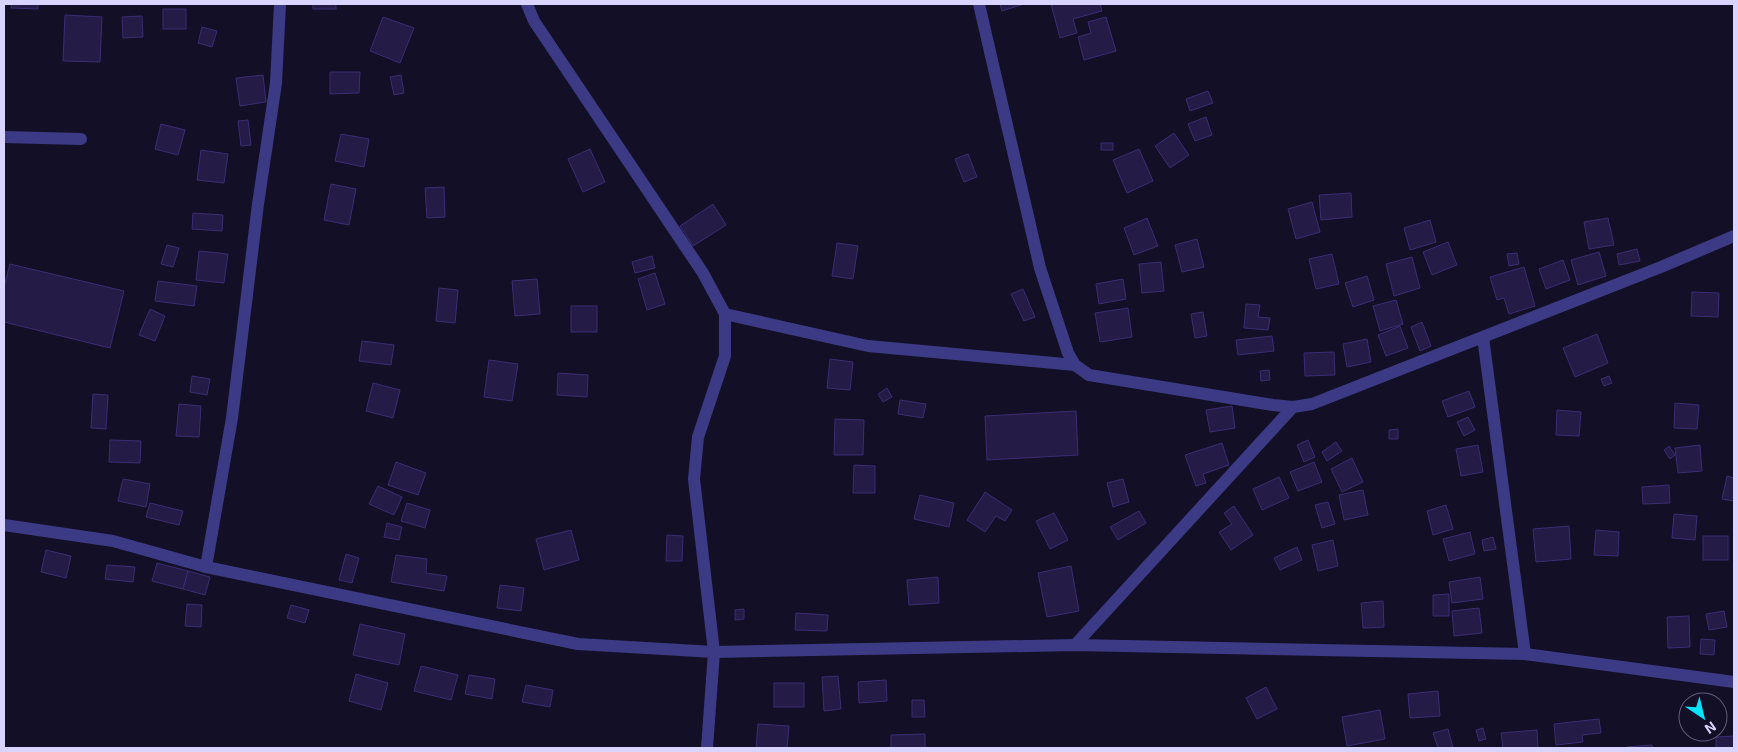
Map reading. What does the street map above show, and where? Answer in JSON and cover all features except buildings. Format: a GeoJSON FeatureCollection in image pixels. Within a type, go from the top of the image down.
{"type":"FeatureCollection","features":[{"type":"Feature","properties":{"kind":"street"},"geometry":{"type":"LineString","coordinates":[[206,567],[232,418],[258,204],[276,83],[280,4]]}},
{"type":"Feature","properties":{"kind":"street"},"geometry":{"type":"LineString","coordinates":[[527,4],[534,21],[703,273],[725,314],[725,356],[698,437],[694,479],[714,652],[707,748]]}},
{"type":"Feature","properties":{"kind":"street"},"geometry":{"type":"LineString","coordinates":[[979,4],[1040,268],[1068,354],[1075,366],[1089,375],[1273,405],[1293,407],[1312,404],[1661,267],[1734,236]]}},
{"type":"Feature","properties":{"kind":"street"},"geometry":{"type":"LineString","coordinates":[[4,137],[81,139]]}},
{"type":"Feature","properties":{"kind":"street"},"geometry":{"type":"LineString","coordinates":[[725,314],[868,346],[1075,366]]}},
{"type":"Feature","properties":{"kind":"street"},"geometry":{"type":"LineString","coordinates":[[1483,337],[1525,654]]}},
{"type":"Feature","properties":{"kind":"street"},"geometry":{"type":"LineString","coordinates":[[1075,645],[1293,407]]}},
{"type":"Feature","properties":{"kind":"street"},"geometry":{"type":"LineString","coordinates":[[4,525],[112,541],[206,567],[578,644],[714,652],[1075,645],[1525,654],[1734,682]]}}]}
